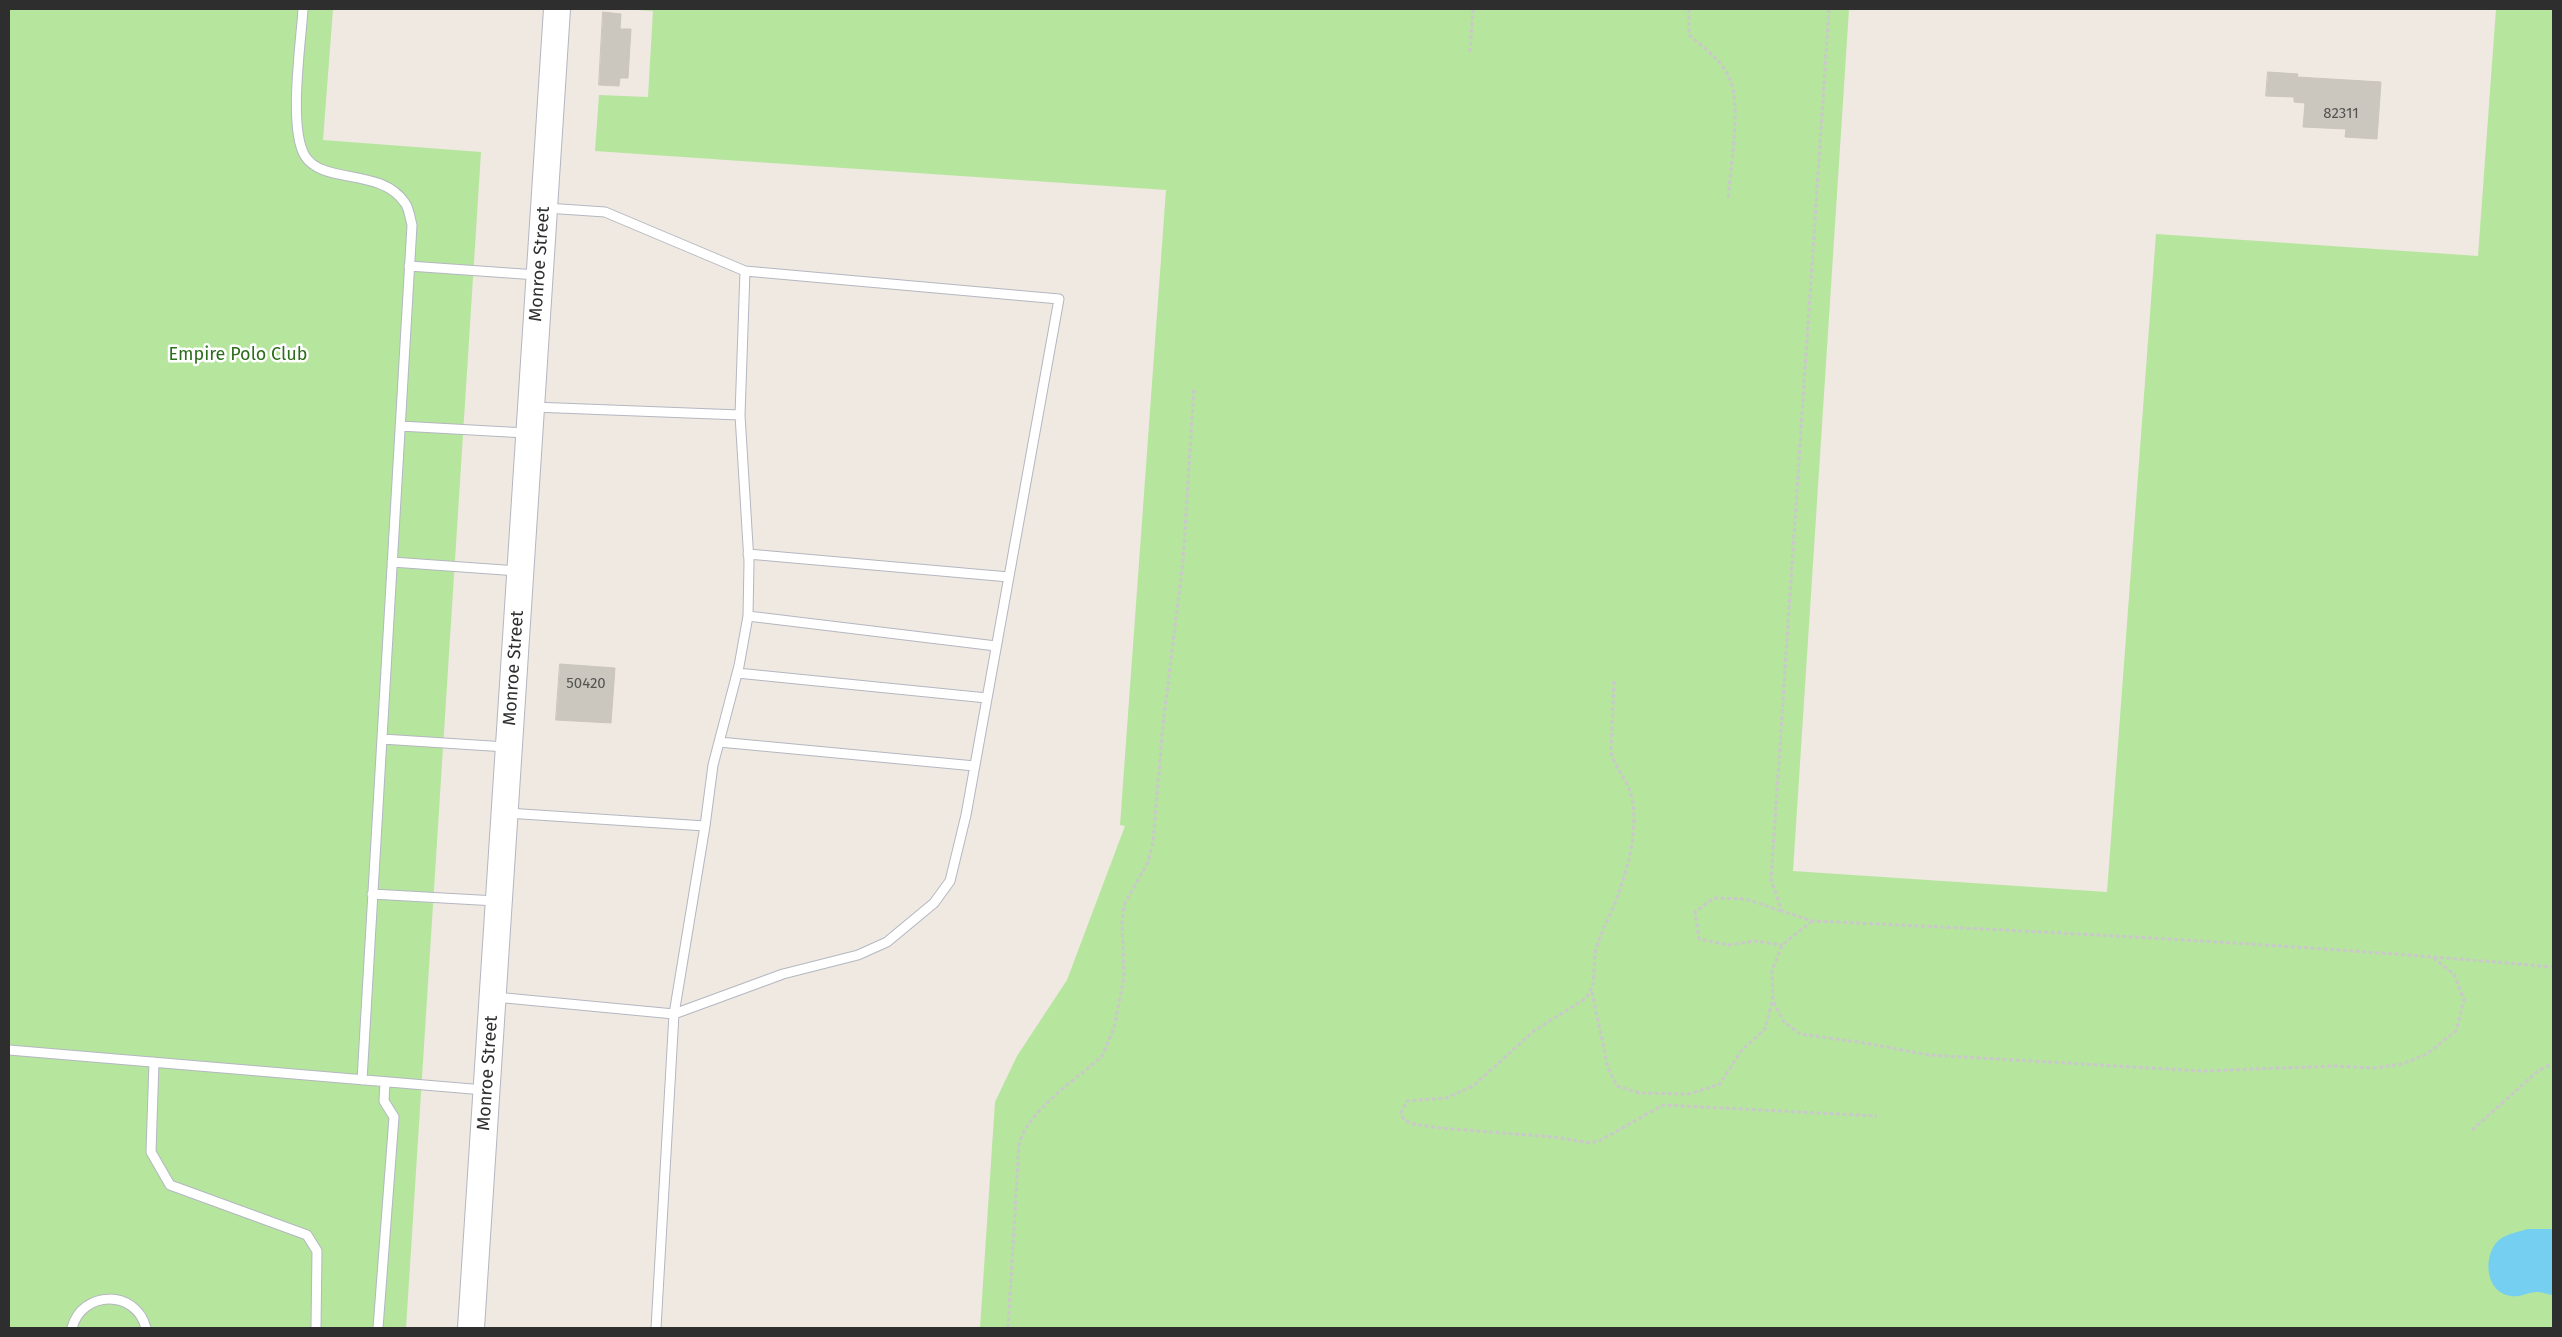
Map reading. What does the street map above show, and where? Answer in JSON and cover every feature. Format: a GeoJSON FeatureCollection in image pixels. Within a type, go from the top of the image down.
{"type":"FeatureCollection","features":[{"type":"Feature","properties":{"kind":"main road","name":"Monroe Street"},"geometry":{"type":"LineString","coordinates":[[471,1328],[557,9]]}},
{"type":"Feature","properties":{"kind":"lane"},"geometry":{"type":"LineString","coordinates":[[304,9],[296,126],[304,155],[316,168],[383,183],[405,203],[412,225],[362,1080]]}},
{"type":"Feature","properties":{"kind":"lane"},"geometry":{"type":"LineString","coordinates":[[493,997],[674,1014],[782,974],[858,955],[887,942],[934,903],[950,881],[975,766],[1059,299],[744,271],[605,212],[544,207]]}},
{"type":"Feature","properties":{"kind":"lane"},"geometry":{"type":"LineString","coordinates":[[409,266],[540,276]]}},
{"type":"Feature","properties":{"kind":"lane"},"geometry":{"type":"LineString","coordinates":[[656,1328],[674,1014],[705,826],[713,765],[737,673],[748,616],[748,554],[740,414],[744,271]]}},
{"type":"Feature","properties":{"kind":"lane"},"geometry":{"type":"LineString","coordinates":[[531,407],[740,414]]}},
{"type":"Feature","properties":{"kind":"lane"},"geometry":{"type":"LineString","coordinates":[[400,426],[529,433]]}},
{"type":"Feature","properties":{"kind":"lane"},"geometry":{"type":"LineString","coordinates":[[748,554],[1009,577]]}},
{"type":"Feature","properties":{"kind":"lane"},"geometry":{"type":"LineString","coordinates":[[392,562],[520,571]]}},
{"type":"Feature","properties":{"kind":"lane"},"geometry":{"type":"LineString","coordinates":[[748,616],[996,646]]}},
{"type":"Feature","properties":{"kind":"lane"},"geometry":{"type":"LineString","coordinates":[[737,673],[987,698]]}},
{"type":"Feature","properties":{"kind":"lane"},"geometry":{"type":"LineString","coordinates":[[382,739],[509,747]]}},
{"type":"Feature","properties":{"kind":"lane"},"geometry":{"type":"LineString","coordinates":[[719,742],[975,766]]}},
{"type":"Feature","properties":{"kind":"lane"},"geometry":{"type":"LineString","coordinates":[[505,812],[705,826]]}},
{"type":"Feature","properties":{"kind":"lane"},"geometry":{"type":"LineString","coordinates":[[372,894],[499,901]]}},
{"type":"Feature","properties":{"kind":"lane"},"geometry":{"type":"LineString","coordinates":[[9,1050],[487,1090]]}},
{"type":"Feature","properties":{"kind":"lane"},"geometry":{"type":"LineString","coordinates":[[154,1062],[151,1152],[170,1185],[308,1235],[317,1251],[316,1328]]}},
{"type":"Feature","properties":{"kind":"lane"},"geometry":{"type":"LineString","coordinates":[[378,1328],[394,1117],[384,1101],[385,1082]]}},
{"type":"Feature","properties":{"kind":"lane"},"geometry":{"type":"LineString","coordinates":[[72,1328],[81,1310],[92,1302],[105,1298],[118,1299],[130,1305],[140,1314],[146,1328]]}},
{"type":"Feature","properties":{"kind":"path"},"geometry":{"type":"LineString","coordinates":[[1470,52],[1473,9]]}},
{"type":"Feature","properties":{"kind":"path"},"geometry":{"type":"LineString","coordinates":[[1688,9],[1689,35],[1717,61],[1729,76],[1734,90],[1735,109],[1728,200]]}},
{"type":"Feature","properties":{"kind":"path"},"geometry":{"type":"LineString","coordinates":[[1782,911],[1771,880],[1829,9]]}},
{"type":"Feature","properties":{"kind":"path"},"geometry":{"type":"LineString","coordinates":[[1008,1328],[1019,1144],[1023,1130],[1035,1115],[1102,1056],[1109,1044],[1124,977],[1122,924],[1124,905],[1148,862],[1153,842],[1163,725],[1183,561],[1194,387]]}},
{"type":"Feature","properties":{"kind":"path"},"geometry":{"type":"LineString","coordinates":[[1614,681],[1611,751],[1613,760],[1621,772],[1632,798],[1633,827],[1629,856],[1620,892],[1597,947],[1592,992],[1608,1068],[1617,1086],[1638,1093],[1689,1094],[1720,1084],[1741,1051],[1765,1029],[1773,1001],[1772,971],[1782,945],[1812,921]]}},
{"type":"Feature","properties":{"kind":"path"},"geometry":{"type":"LineString","coordinates":[[1782,945],[1755,941],[1728,945],[1699,939],[1695,912],[1714,898],[1746,899],[1812,921],[2068,932],[2431,956],[2553,967]]}},
{"type":"Feature","properties":{"kind":"path"},"geometry":{"type":"LineString","coordinates":[[1773,1001],[1784,1022],[1800,1034],[1865,1043],[1929,1055],[2202,1071],[2336,1066],[2375,1068],[2402,1064],[2427,1054],[2456,1031],[2464,1000],[2454,974],[2431,956]]}},
{"type":"Feature","properties":{"kind":"path"},"geometry":{"type":"LineString","coordinates":[[1592,992],[1585,999],[1535,1030],[1473,1086],[1446,1098],[1407,1101],[1402,1112],[1404,1120],[1413,1124],[1431,1127],[1546,1136],[1591,1143],[1601,1140],[1663,1106],[1876,1116]]}},
{"type":"Feature","properties":{"kind":"path"},"geometry":{"type":"LineString","coordinates":[[2472,1130],[2532,1076],[2553,1062]]}},
{"type":"Feature","properties":{"kind":"green space","name":"Empire Polo Club"},"geometry":{"type":"Polygon","coordinates":[[[9,9],[333,9],[323,140],[481,152],[406,1328],[9,1328],[9,9]]]}},
{"type":"Feature","properties":{"kind":"green space"},"geometry":{"type":"Polygon","coordinates":[[[622,9],[1849,9],[1793,871],[2107,892],[2156,234],[2478,256],[2496,9],[2553,9],[2553,1328],[980,1328],[995,1102],[1017,1056],[1067,980],[1125,826],[1120,825],[1166,190],[595,151],[599,95],[648,97],[653,11],[622,9]]]}},
{"type":"Feature","properties":{"kind":"water"},"geometry":{"type":"Polygon","coordinates":[[[2528,1229],[2553,1229],[2553,1295],[2535,1292],[2511,1296],[2503,1294],[2496,1289],[2492,1282],[2488,1266],[2489,1258],[2496,1243],[2507,1235],[2528,1229]]]}},
{"type":"Feature","properties":{"kind":"building"},"geometry":{"type":"Polygon","coordinates":[[[603,12],[621,14],[620,29],[631,29],[628,78],[620,78],[619,86],[599,85],[603,12]]]}},
{"type":"Feature","properties":{"kind":"building"},"geometry":{"type":"Polygon","coordinates":[[[2268,72],[2298,74],[2297,77],[2381,82],[2377,139],[2345,137],[2346,129],[2303,127],[2305,103],[2294,102],[2294,97],[2266,96],[2268,72]]]}},
{"type":"Feature","properties":{"kind":"building"},"geometry":{"type":"Polygon","coordinates":[[[560,664],[615,668],[611,723],[556,720],[560,664]]]}}]}
